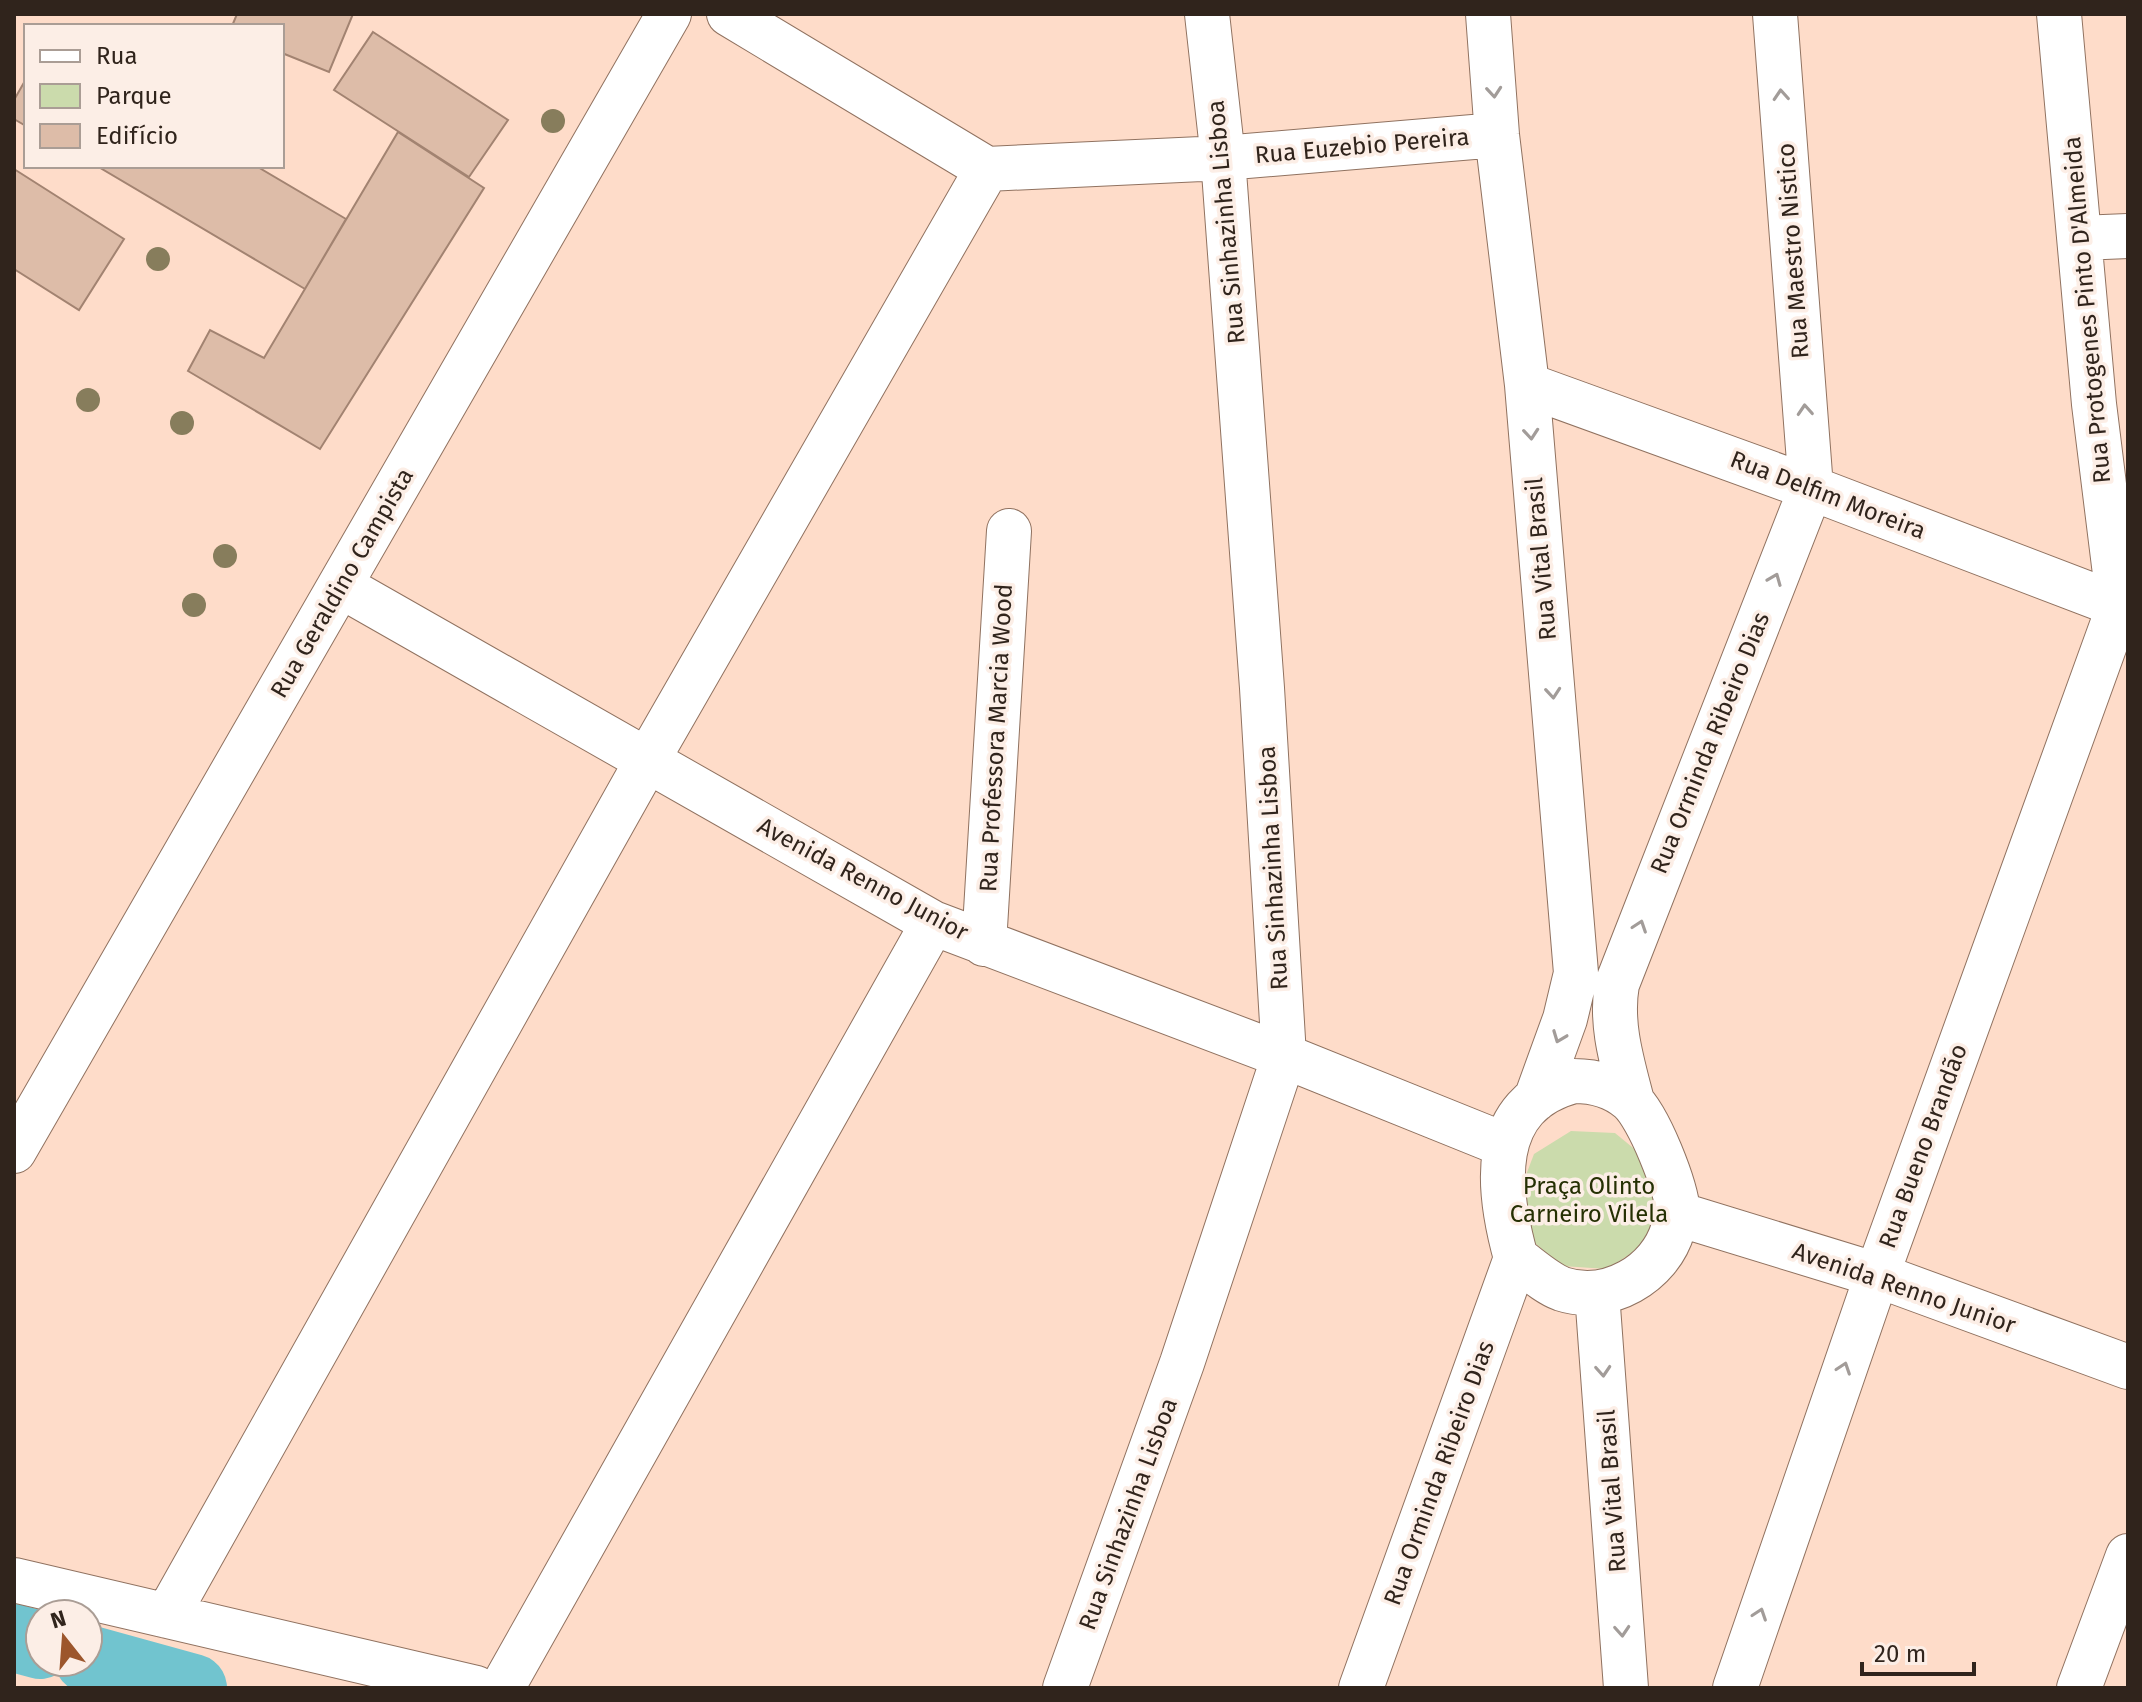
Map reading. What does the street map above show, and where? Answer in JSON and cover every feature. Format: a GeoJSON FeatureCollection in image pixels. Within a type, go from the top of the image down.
{"type":"FeatureCollection","features":[{"type":"Feature","properties":{"kind":"street","name":"Rua Geraldino Campista"},"geometry":{"type":"LineString","coordinates":[[14,1151],[669,14]]}},
{"type":"Feature","properties":{"kind":"street"},"geometry":{"type":"LineString","coordinates":[[167,1616],[648,759],[987,169],[729,14]]}},
{"type":"Feature","properties":{"kind":"street","name":"Rua Sinhazinha Lisboa"},"geometry":{"type":"LineString","coordinates":[[1065,1688],[1182,1363],[1284,1056],[1262,688],[1223,158],[1207,14]]}},
{"type":"Feature","properties":{"kind":"street","name":"Rua Vital Brasil"},"geometry":{"type":"LineString","coordinates":[[1488,14],[1497,135],[1527,385],[1576,973],[1565,1019],[1536,1099]]}},
{"type":"Feature","properties":{"kind":"street","name":"Rua Maestro Nistico"},"geometry":{"type":"LineString","coordinates":[[1775,14],[1811,488]]}},
{"type":"Feature","properties":{"kind":"street","name":"Rua Protogenes Pinto D'Almeida"},"geometry":{"type":"LineString","coordinates":[[2059,14],[2094,404],[2123,608]]}},
{"type":"Feature","properties":{"kind":"street","name":"Rua Euzebio Pereira"},"geometry":{"type":"LineString","coordinates":[[987,169],[1223,158],[1497,135]]}},
{"type":"Feature","properties":{"kind":"street"},"geometry":{"type":"LineString","coordinates":[[2080,238],[2128,236]]}},
{"type":"Feature","properties":{"kind":"street","name":"Rua Delfim Moreira"},"geometry":{"type":"LineString","coordinates":[[1527,385],[1811,488],[2123,608]]}},
{"type":"Feature","properties":{"kind":"street","name":"Rua Orminda Ribeiro Dias"},"geometry":{"type":"LineString","coordinates":[[1632,1101],[1616,1039],[1614,999],[1617,984],[1811,488]]}},
{"type":"Feature","properties":{"kind":"street","name":"Rua Professora Marcia Wood"},"geometry":{"type":"LineString","coordinates":[[984,944],[1009,531]]}},
{"type":"Feature","properties":{"kind":"street","name":"Avenida Renno Junior"},"geometry":{"type":"LineString","coordinates":[[341,586],[933,923],[1284,1056],[1505,1145]]}},
{"type":"Feature","properties":{"kind":"street","name":"Rua Bueno Brandão"},"geometry":{"type":"LineString","coordinates":[[1735,1688],[1877,1275],[2123,608]]}},
{"type":"Feature","properties":{"kind":"street"},"geometry":{"type":"LineString","coordinates":[[502,1688],[933,923]]}},
{"type":"Feature","properties":{"kind":"street"},"geometry":{"type":"LineString","coordinates":[[1592,1081],[1610,1087],[1632,1101],[1661,1153],[1678,1214],[1669,1242],[1653,1266],[1635,1280],[1597,1293],[1562,1289],[1516,1258],[1505,1217],[1501,1181],[1505,1145],[1518,1118],[1536,1099],[1558,1085],[1592,1081]]}},
{"type":"Feature","properties":{"kind":"street","name":"Avenida Renno Junior"},"geometry":{"type":"LineString","coordinates":[[1678,1214],[1877,1275],[2128,1367]]}},
{"type":"Feature","properties":{"kind":"street","name":"Rua Orminda Ribeiro Dias"},"geometry":{"type":"LineString","coordinates":[[1361,1688],[1516,1258]]}},
{"type":"Feature","properties":{"kind":"street","name":"Rua Vital Brasil"},"geometry":{"type":"LineString","coordinates":[[1597,1293],[1626,1688]]}},
{"type":"Feature","properties":{"kind":"street"},"geometry":{"type":"LineString","coordinates":[[2079,1688],[2128,1556]]}},
{"type":"Feature","properties":{"kind":"street"},"geometry":{"type":"LineString","coordinates":[[14,1580],[476,1688]]}},
{"type":"Feature","properties":{"kind":"green space","name":"Praça Olinto Carneiro Vilela"},"geometry":{"type":"Polygon","coordinates":[[[1571,1131],[1615,1133],[1649,1161],[1660,1204],[1644,1245],[1607,1269],[1562,1266],[1529,1238],[1518,1196],[1534,1154],[1571,1131]]]}},
{"type":"Feature","properties":{"kind":"building"},"geometry":{"type":"Polygon","coordinates":[[[237,14],[353,14],[329,72],[284,54],[284,24],[233,24],[237,14]]]}},
{"type":"Feature","properties":{"kind":"building"},"geometry":{"type":"Polygon","coordinates":[[[373,32],[508,120],[469,177],[334,90],[373,32]]]}},
{"type":"Feature","properties":{"kind":"building"},"geometry":{"type":"Polygon","coordinates":[[[24,82],[24,125],[14,119],[14,100],[24,82]]]}},
{"type":"Feature","properties":{"kind":"building"},"geometry":{"type":"Polygon","coordinates":[[[398,132],[484,188],[320,449],[188,371],[210,330],[264,358],[398,132]]]}},
{"type":"Feature","properties":{"kind":"building"},"geometry":{"type":"Polygon","coordinates":[[[100,168],[259,168],[346,219],[305,289],[100,168]]]}},
{"type":"Feature","properties":{"kind":"building"},"geometry":{"type":"Polygon","coordinates":[[[14,169],[124,239],[79,310],[14,269],[14,169]]]}},
{"type":"Feature","properties":{"kind":"waterway"},"geometry":{"type":"LineString","coordinates":[[14,1638],[24,1641]]}},
{"type":"Feature","properties":{"kind":"waterway"},"geometry":{"type":"LineString","coordinates":[[104,1663],[193,1688]]}}]}
